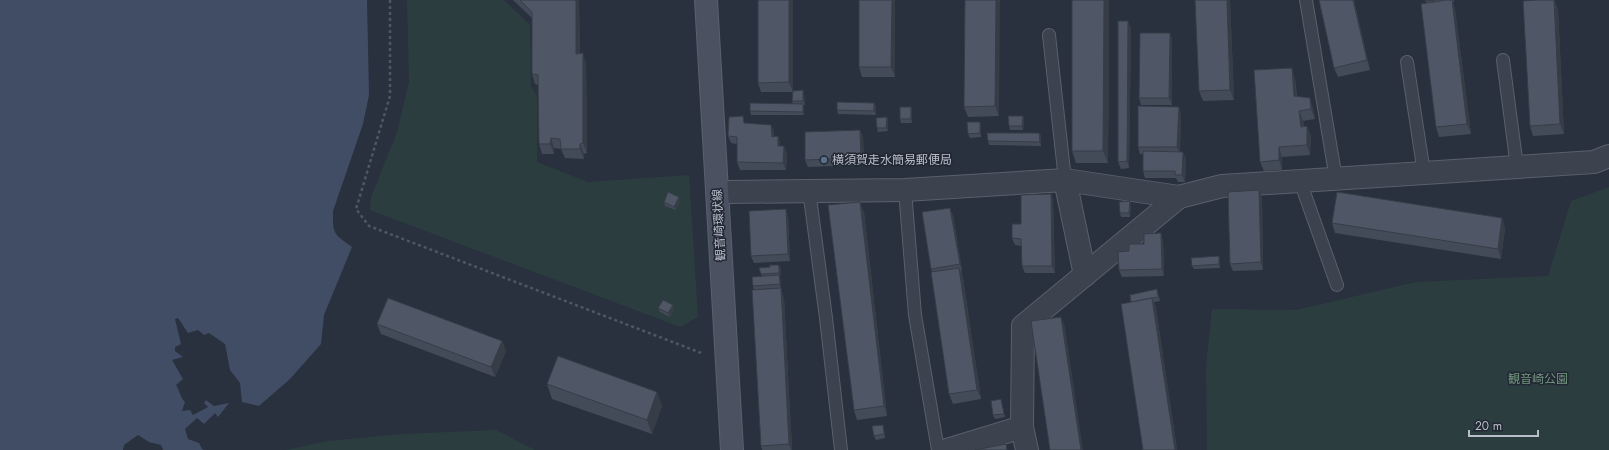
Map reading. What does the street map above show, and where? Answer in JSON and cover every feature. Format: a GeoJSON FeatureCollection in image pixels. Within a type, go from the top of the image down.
{"type":"FeatureCollection","features":[{"type":"Feature","properties":{"kind":"main road","name":"観音崎環状線"},"geometry":{"type":"LineString","coordinates":[[706,0],[732,450]]}},
{"type":"Feature","properties":{"kind":"street"},"geometry":{"type":"LineString","coordinates":[[729,192],[905,190],[1065,180],[1179,197],[1222,186],[1594,162],[1609,156]]}},
{"type":"Feature","properties":{"kind":"street"},"geometry":{"type":"LineString","coordinates":[[1065,180],[1085,275]]}},
{"type":"Feature","properties":{"kind":"street"},"geometry":{"type":"LineString","coordinates":[[1026,450],[1022,427],[1023,326],[1179,197]]}},
{"type":"Feature","properties":{"kind":"street"},"geometry":{"type":"LineString","coordinates":[[947,450],[1022,427]]}},
{"type":"Feature","properties":{"kind":"lane"},"geometry":{"type":"LineString","coordinates":[[1306,0],[1336,179]]}},
{"type":"Feature","properties":{"kind":"lane"},"geometry":{"type":"LineString","coordinates":[[1049,35],[1065,180]]}},
{"type":"Feature","properties":{"kind":"lane"},"geometry":{"type":"LineString","coordinates":[[1503,60],[1517,167]]}},
{"type":"Feature","properties":{"kind":"lane"},"geometry":{"type":"LineString","coordinates":[[1407,62],[1424,173]]}},
{"type":"Feature","properties":{"kind":"lane"},"geometry":{"type":"LineString","coordinates":[[1300,181],[1337,285]]}},
{"type":"Feature","properties":{"kind":"lane"},"geometry":{"type":"LineString","coordinates":[[809,190],[826,318],[841,450]]}},
{"type":"Feature","properties":{"kind":"lane"},"geometry":{"type":"LineString","coordinates":[[905,190],[915,315],[938,450]]}},
{"type":"Feature","properties":{"kind":"path"},"geometry":{"type":"LineString","coordinates":[[390,0],[390,96],[356,209],[369,226],[709,356]]}},
{"type":"Feature","properties":{"kind":"green space"},"geometry":{"type":"Polygon","coordinates":[[[407,0],[504,0],[530,25],[531,87],[537,96],[537,162],[588,182],[689,175],[698,317],[680,327],[370,210],[371,197],[397,132],[409,82],[407,0]]]}},
{"type":"Feature","properties":{"kind":"green space","name":"観音崎公園"},"geometry":{"type":"Polygon","coordinates":[[[1609,187],[1609,450],[1207,450],[1206,366],[1212,309],[1296,310],[1416,282],[1548,276],[1571,201],[1609,187]]]}},
{"type":"Feature","properties":{"kind":"green space"},"geometry":{"type":"Polygon","coordinates":[[[496,430],[535,450],[286,450],[328,441],[402,434],[496,430]]]}},
{"type":"Feature","properties":{"kind":"water"},"geometry":{"type":"Polygon","coordinates":[[[0,0],[367,0],[369,95],[363,124],[333,211],[333,225],[335,233],[352,247],[324,315],[321,344],[290,379],[259,406],[242,402],[240,383],[230,370],[225,344],[209,333],[204,335],[198,330],[188,333],[178,318],[175,319],[181,344],[175,347],[175,351],[183,357],[172,360],[183,379],[176,385],[185,402],[182,411],[190,410],[193,415],[208,407],[204,403],[206,400],[214,406],[229,403],[218,417],[215,413],[204,424],[197,418],[185,429],[188,439],[199,443],[202,449],[205,450],[163,450],[161,445],[149,442],[138,435],[124,445],[123,450],[0,450],[0,0]]]}},
{"type":"Feature","properties":{"kind":"building"},"geometry":{"type":"Polygon","coordinates":[[[520,0],[576,0],[576,54],[583,53],[583,143],[580,144],[580,149],[561,149],[560,139],[551,138],[550,144],[539,144],[538,75],[532,74],[532,12],[520,0]]]}},
{"type":"Feature","properties":{"kind":"building"},"geometry":{"type":"Polygon","coordinates":[[[758,0],[789,0],[789,82],[758,83],[758,0]]]}},
{"type":"Feature","properties":{"kind":"building"},"geometry":{"type":"Polygon","coordinates":[[[859,0],[892,0],[891,67],[859,67],[859,0]]]}},
{"type":"Feature","properties":{"kind":"building"},"geometry":{"type":"Polygon","coordinates":[[[965,0],[996,0],[995,106],[964,107],[965,0]]]}},
{"type":"Feature","properties":{"kind":"building"},"geometry":{"type":"Polygon","coordinates":[[[1072,0],[1104,0],[1103,151],[1072,151],[1072,0]]]}},
{"type":"Feature","properties":{"kind":"building"},"geometry":{"type":"Polygon","coordinates":[[[1195,0],[1227,0],[1230,90],[1199,91],[1195,0]]]}},
{"type":"Feature","properties":{"kind":"building"},"geometry":{"type":"Polygon","coordinates":[[[1319,0],[1353,0],[1367,60],[1334,68],[1319,0]]]}},
{"type":"Feature","properties":{"kind":"building"},"geometry":{"type":"Polygon","coordinates":[[[1452,0],[1467,124],[1436,127],[1421,4],[1452,0]]]}},
{"type":"Feature","properties":{"kind":"building"},"geometry":{"type":"Polygon","coordinates":[[[1554,0],[1560,124],[1530,126],[1523,1],[1554,0]]]}},
{"type":"Feature","properties":{"kind":"building"},"geometry":{"type":"Polygon","coordinates":[[[1118,21],[1128,21],[1127,161],[1118,162],[1118,21]]]}},
{"type":"Feature","properties":{"kind":"building"},"geometry":{"type":"Polygon","coordinates":[[[1140,33],[1170,33],[1169,98],[1139,98],[1140,33]]]}},
{"type":"Feature","properties":{"kind":"building"},"geometry":{"type":"Polygon","coordinates":[[[1292,68],[1294,96],[1310,98],[1311,109],[1299,111],[1301,127],[1307,126],[1307,145],[1279,147],[1279,160],[1260,162],[1254,70],[1292,68]]]}},
{"type":"Feature","properties":{"kind":"building"},"geometry":{"type":"Polygon","coordinates":[[[803,90],[803,101],[792,101],[793,91],[803,90]]]}},
{"type":"Feature","properties":{"kind":"building"},"geometry":{"type":"Polygon","coordinates":[[[837,102],[874,103],[874,111],[837,110],[837,102]]]}},
{"type":"Feature","properties":{"kind":"building"},"geometry":{"type":"Polygon","coordinates":[[[750,103],[803,104],[803,112],[750,111],[750,103]]]}},
{"type":"Feature","properties":{"kind":"building"},"geometry":{"type":"Polygon","coordinates":[[[1138,106],[1179,107],[1177,147],[1138,147],[1138,106]]]}},
{"type":"Feature","properties":{"kind":"building"},"geometry":{"type":"Polygon","coordinates":[[[900,107],[911,107],[911,119],[900,119],[900,107]]]}},
{"type":"Feature","properties":{"kind":"building"},"geometry":{"type":"Polygon","coordinates":[[[743,116],[744,123],[771,125],[772,137],[778,136],[778,146],[784,146],[783,163],[737,162],[737,137],[728,136],[729,117],[743,116]]]}},
{"type":"Feature","properties":{"kind":"building"},"geometry":{"type":"Polygon","coordinates":[[[1008,116],[1023,116],[1022,126],[1009,126],[1008,116]]]}},
{"type":"Feature","properties":{"kind":"building"},"geometry":{"type":"Polygon","coordinates":[[[887,117],[886,128],[877,128],[876,118],[887,117]]]}},
{"type":"Feature","properties":{"kind":"building"},"geometry":{"type":"Polygon","coordinates":[[[967,122],[980,122],[980,133],[968,134],[967,122]]]}},
{"type":"Feature","properties":{"kind":"building"},"geometry":{"type":"Polygon","coordinates":[[[860,130],[861,158],[805,160],[805,132],[860,130]]]}},
{"type":"Feature","properties":{"kind":"building"},"geometry":{"type":"Polygon","coordinates":[[[987,133],[1039,133],[1040,142],[988,141],[987,133]]]}},
{"type":"Feature","properties":{"kind":"building"},"geometry":{"type":"Polygon","coordinates":[[[1143,151],[1183,152],[1182,175],[1175,175],[1175,171],[1143,171],[1143,151]]]}},
{"type":"Feature","properties":{"kind":"building"},"geometry":{"type":"Polygon","coordinates":[[[1259,190],[1261,262],[1230,264],[1228,192],[1259,190]]]}},
{"type":"Feature","properties":{"kind":"building"},"geometry":{"type":"Polygon","coordinates":[[[668,192],[679,197],[674,207],[664,202],[668,192]]]}},
{"type":"Feature","properties":{"kind":"building"},"geometry":{"type":"Polygon","coordinates":[[[1337,192],[1502,218],[1498,249],[1332,223],[1337,192]]]}},
{"type":"Feature","properties":{"kind":"building"},"geometry":{"type":"Polygon","coordinates":[[[1051,194],[1052,266],[1022,266],[1021,239],[1012,238],[1012,224],[1021,224],[1021,195],[1051,194]]]}},
{"type":"Feature","properties":{"kind":"building"},"geometry":{"type":"Polygon","coordinates":[[[1130,201],[1129,213],[1120,213],[1119,202],[1130,201]]]}},
{"type":"Feature","properties":{"kind":"building"},"geometry":{"type":"Polygon","coordinates":[[[860,202],[884,406],[854,410],[828,205],[860,202]]]}},
{"type":"Feature","properties":{"kind":"building"},"geometry":{"type":"Polygon","coordinates":[[[950,208],[960,264],[931,269],[922,212],[950,208]]]}},
{"type":"Feature","properties":{"kind":"building"},"geometry":{"type":"Polygon","coordinates":[[[786,209],[788,254],[751,256],[749,211],[786,209]]]}},
{"type":"Feature","properties":{"kind":"building"},"geometry":{"type":"Polygon","coordinates":[[[1161,233],[1162,269],[1119,270],[1118,252],[1129,251],[1129,244],[1144,244],[1144,234],[1161,233]]]}},
{"type":"Feature","properties":{"kind":"building"},"geometry":{"type":"Polygon","coordinates":[[[1219,256],[1219,264],[1192,266],[1191,258],[1219,256]]]}},
{"type":"Feature","properties":{"kind":"building"},"geometry":{"type":"Polygon","coordinates":[[[770,265],[779,265],[779,273],[761,274],[759,268],[770,267],[770,265]]]}},
{"type":"Feature","properties":{"kind":"building"},"geometry":{"type":"Polygon","coordinates":[[[959,268],[977,390],[949,394],[931,272],[959,268]]]}},
{"type":"Feature","properties":{"kind":"building"},"geometry":{"type":"Polygon","coordinates":[[[779,275],[780,284],[753,286],[752,277],[779,275]]]}},
{"type":"Feature","properties":{"kind":"building"},"geometry":{"type":"Polygon","coordinates":[[[781,288],[789,444],[761,446],[752,290],[781,288]]]}},
{"type":"Feature","properties":{"kind":"building"},"geometry":{"type":"Polygon","coordinates":[[[1157,289],[1158,297],[1131,302],[1130,295],[1157,289]]]}},
{"type":"Feature","properties":{"kind":"building"},"geometry":{"type":"Polygon","coordinates":[[[388,298],[502,341],[491,367],[377,324],[388,298]]]}},
{"type":"Feature","properties":{"kind":"building"},"geometry":{"type":"Polygon","coordinates":[[[1152,298],[1175,450],[1143,450],[1121,304],[1152,298]]]}},
{"type":"Feature","properties":{"kind":"building"},"geometry":{"type":"Polygon","coordinates":[[[663,300],[673,305],[668,313],[658,308],[663,300]]]}},
{"type":"Feature","properties":{"kind":"building"},"geometry":{"type":"Polygon","coordinates":[[[1061,317],[1081,450],[1050,450],[1031,321],[1061,317]]]}},
{"type":"Feature","properties":{"kind":"building"},"geometry":{"type":"Polygon","coordinates":[[[558,356],[657,392],[647,420],[547,384],[558,356]]]}},
{"type":"Feature","properties":{"kind":"building"},"geometry":{"type":"Polygon","coordinates":[[[1001,399],[1004,414],[993,415],[991,401],[1001,399]]]}},
{"type":"Feature","properties":{"kind":"building"},"geometry":{"type":"Polygon","coordinates":[[[883,425],[884,434],[874,436],[872,426],[883,425]]]}},
{"type":"Feature","properties":{"kind":"building"},"geometry":{"type":"Polygon","coordinates":[[[1006,444],[1007,450],[975,450],[1006,444]]]}},
{"type":"Feature","properties":{"kind":"place","name":"横須賀走水簡易郵便局"},"geometry":{"type":"Point","coordinates":[824,160]}}]}
